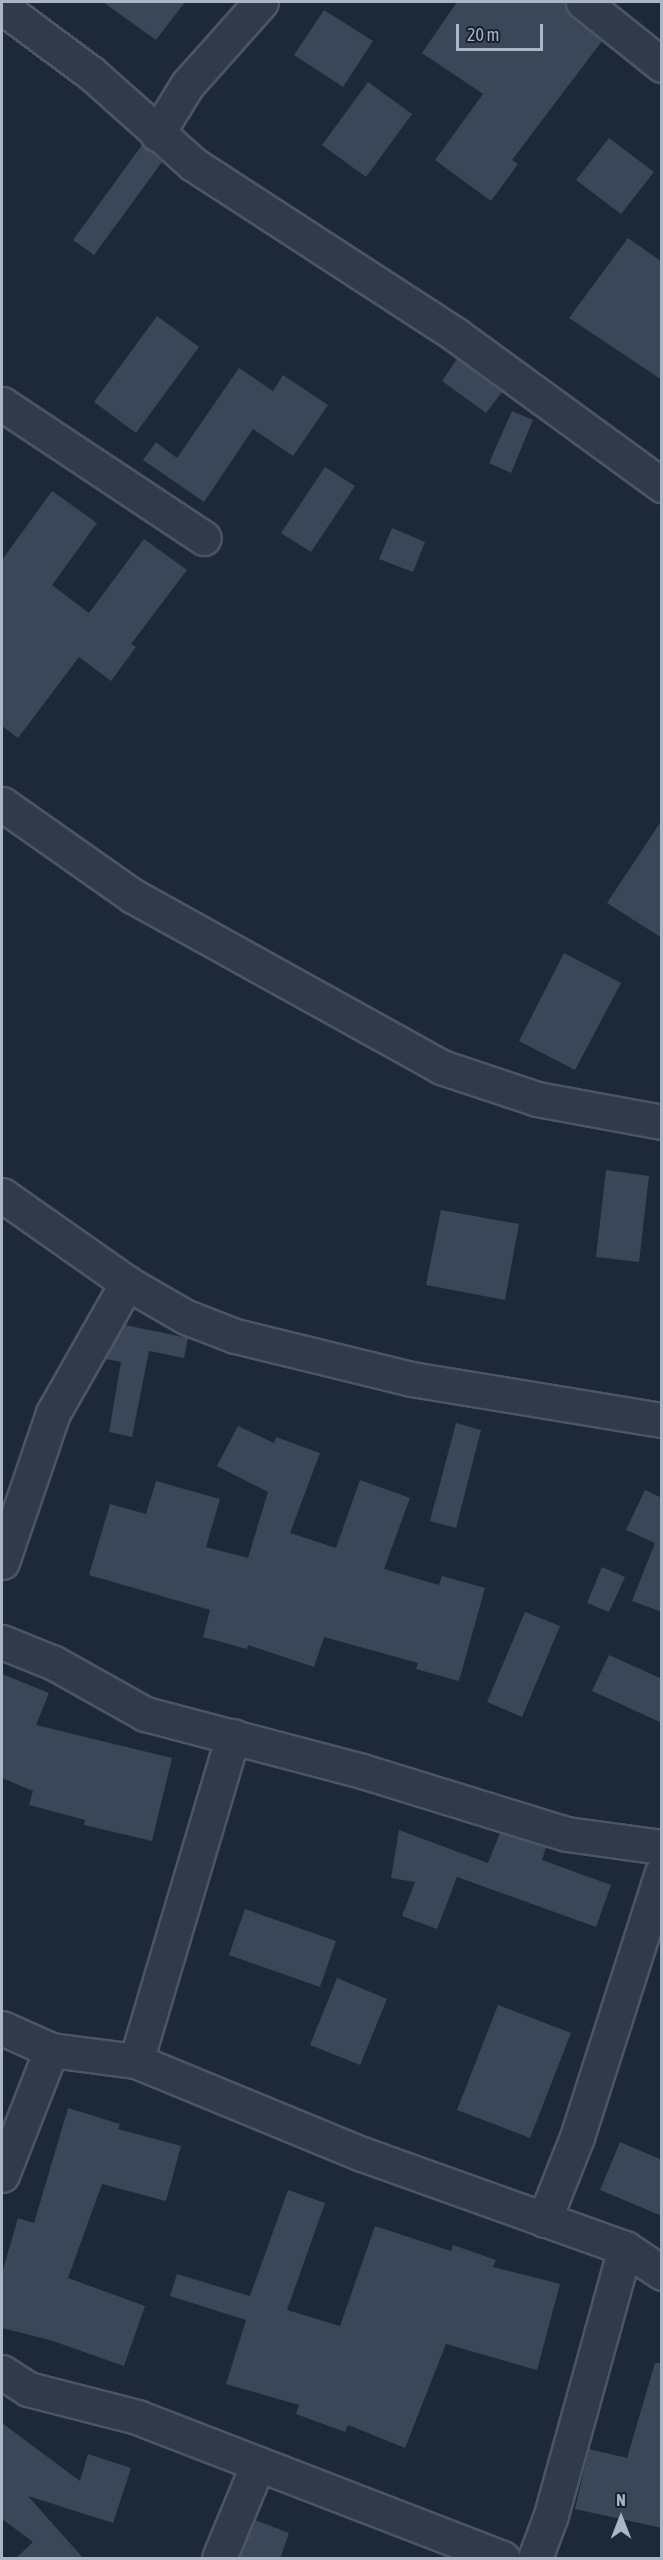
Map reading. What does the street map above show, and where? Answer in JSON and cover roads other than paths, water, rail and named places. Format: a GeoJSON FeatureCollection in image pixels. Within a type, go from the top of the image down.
{"type":"FeatureCollection","features":[{"type":"Feature","properties":{"kind":"street"},"geometry":{"type":"LineString","coordinates":[[157,134],[188,85],[261,2]]}},
{"type":"Feature","properties":{"kind":"street"},"geometry":{"type":"LineString","coordinates":[[583,2],[662,65]]}},
{"type":"Feature","properties":{"kind":"street"},"geometry":{"type":"LineString","coordinates":[[2,7],[91,73],[193,164],[456,335],[662,485]]}},
{"type":"Feature","properties":{"kind":"street"},"geometry":{"type":"LineString","coordinates":[[2,404],[204,538]]}},
{"type":"Feature","properties":{"kind":"street"},"geometry":{"type":"LineString","coordinates":[[2,804],[133,896],[441,1067],[537,1099],[662,1122]]}},
{"type":"Feature","properties":{"kind":"street"},"geometry":{"type":"LineString","coordinates":[[2,1195],[127,1283],[186,1317],[235,1336],[411,1379],[662,1420]]}},
{"type":"Feature","properties":{"kind":"street"},"geometry":{"type":"LineString","coordinates":[[2,1562],[53,1413],[127,1283]]}},
{"type":"Feature","properties":{"kind":"street"},"geometry":{"type":"LineString","coordinates":[[2,1642],[54,1663],[145,1713],[233,1736],[567,1834],[662,1847]]}},
{"type":"Feature","properties":{"kind":"street"},"geometry":{"type":"LineString","coordinates":[[136,2061],[233,1736]]}},
{"type":"Feature","properties":{"kind":"street"},"geometry":{"type":"LineString","coordinates":[[544,2220],[577,2137],[662,1873]]}},
{"type":"Feature","properties":{"kind":"street"},"geometry":{"type":"LineString","coordinates":[[2,2028],[51,2050],[136,2061],[362,2154],[625,2248],[662,2273]]}},
{"type":"Feature","properties":{"kind":"street"},"geometry":{"type":"LineString","coordinates":[[2,2175],[51,2050]]}},
{"type":"Feature","properties":{"kind":"street"},"geometry":{"type":"LineString","coordinates":[[534,2559],[551,2515],[625,2248]]}},
{"type":"Feature","properties":{"kind":"street"},"geometry":{"type":"LineString","coordinates":[[2,2372],[28,2389],[137,2417],[502,2559]]}},
{"type":"Feature","properties":{"kind":"street"},"geometry":{"type":"LineString","coordinates":[[219,2559],[258,2464]]}}]}
